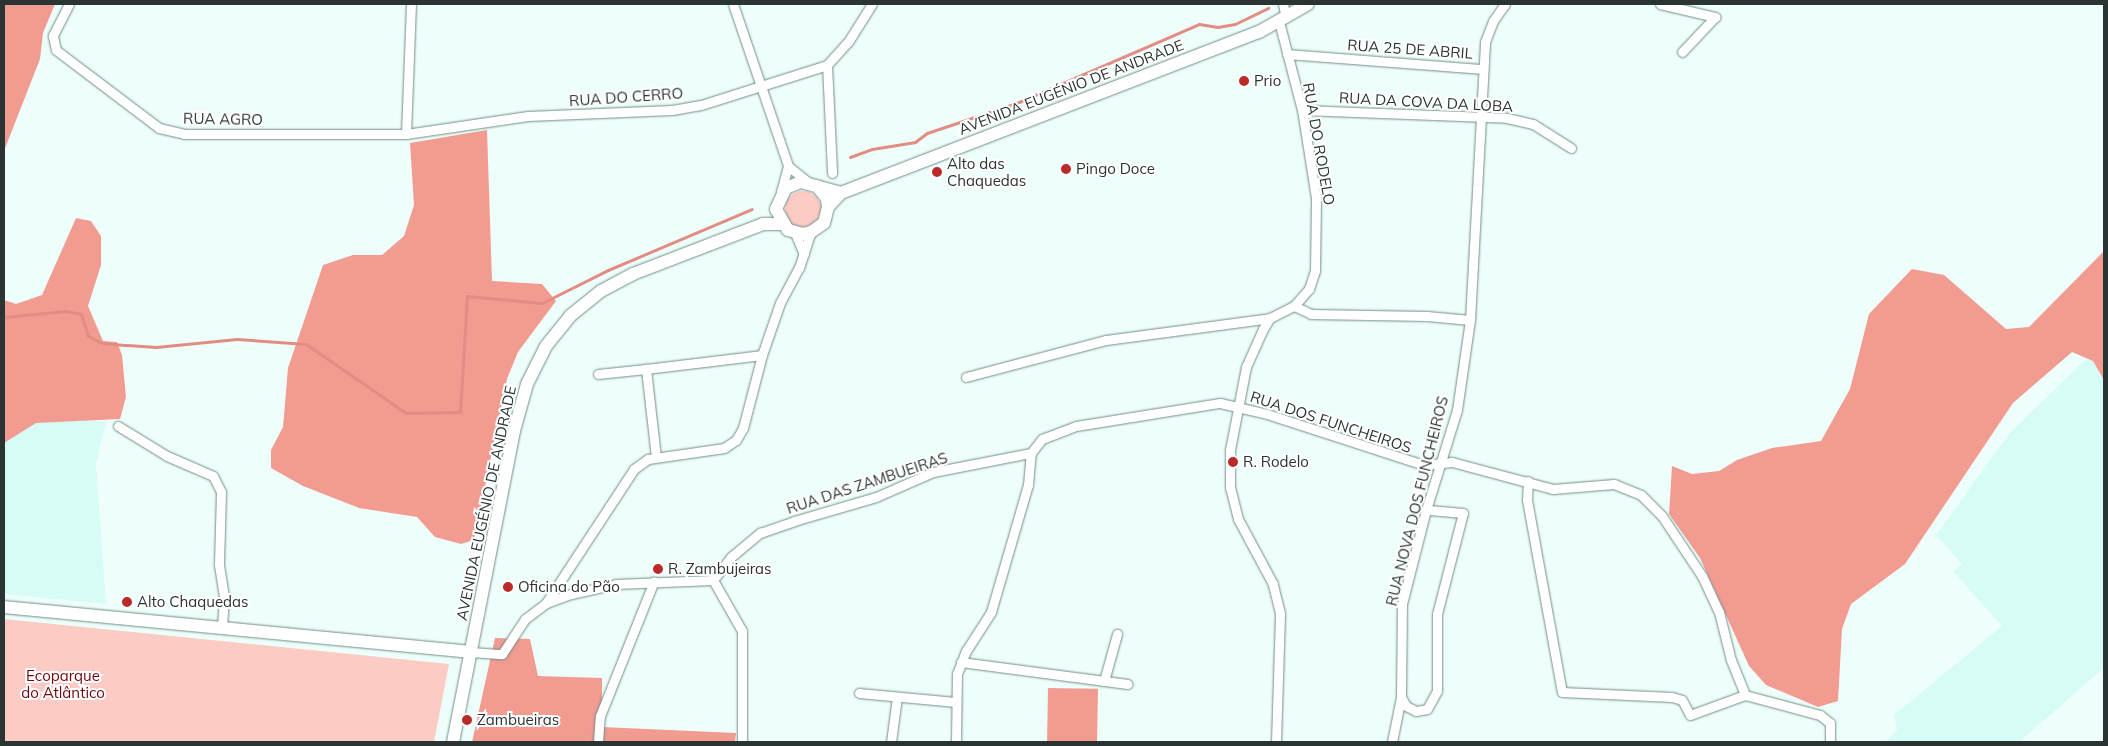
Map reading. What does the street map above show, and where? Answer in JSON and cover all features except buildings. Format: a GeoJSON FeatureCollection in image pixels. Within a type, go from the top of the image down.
{"type":"FeatureCollection","features":[{"type":"Feature","properties":{"kind":"main road","name":"AVENIDA EUGÉNIO DE ANDRADE"},"geometry":{"type":"LineString","coordinates":[[811,232],[824,223],[828,207],[841,193],[1282,20],[1308,4]]}},
{"type":"Feature","properties":{"kind":"main road"},"geometry":{"type":"LineString","coordinates":[[780,194],[793,184],[813,185],[841,193]]}},
{"type":"Feature","properties":{"kind":"main road"},"geometry":{"type":"LineString","coordinates":[[813,185],[827,199],[828,207]]}},
{"type":"Feature","properties":{"kind":"main road","name":"AVENIDA EUGÉNIO DE ANDRADE"},"geometry":{"type":"LineString","coordinates":[[763,224],[776,209],[780,194]]}},
{"type":"Feature","properties":{"kind":"main road"},"geometry":{"type":"LineString","coordinates":[[776,209],[782,224],[795,233],[811,232]]}},
{"type":"Feature","properties":{"kind":"main road","name":"AVENIDA EUGÉNIO DE ANDRADE"},"geometry":{"type":"LineString","coordinates":[[453,742],[514,431],[527,384],[546,346],[570,316],[601,291],[633,274],[763,224],[782,224]]}},
{"type":"Feature","properties":{"kind":"main road"},"geometry":{"type":"LineString","coordinates":[[4,607],[471,652]]}},
{"type":"Feature","properties":{"kind":"street","name":"RUA AGRO"},"geometry":{"type":"LineString","coordinates":[[69,4],[54,36],[56,50],[159,128],[184,134],[406,134]]}},
{"type":"Feature","properties":{"kind":"street"},"geometry":{"type":"LineString","coordinates":[[406,134],[412,4]]}},
{"type":"Feature","properties":{"kind":"street"},"geometry":{"type":"LineString","coordinates":[[733,4],[759,88],[788,166],[813,185]]}},
{"type":"Feature","properties":{"kind":"street","name":"RUA DO CERRO"},"geometry":{"type":"LineString","coordinates":[[406,134],[528,116],[672,110],[759,88],[827,65],[848,42],[872,4]]}},
{"type":"Feature","properties":{"kind":"street","name":"RUA DO RODELO"},"geometry":{"type":"LineString","coordinates":[[966,377],[1106,340],[1270,318],[1294,306],[1309,289],[1315,271],[1317,245],[1316,198],[1302,110],[1287,54],[1282,20],[1283,4]]}},
{"type":"Feature","properties":{"kind":"street"},"geometry":{"type":"LineString","coordinates":[[1483,69],[1485,42],[1493,21],[1505,4]]}},
{"type":"Feature","properties":{"kind":"street"},"geometry":{"type":"LineString","coordinates":[[1660,4],[1715,16],[1682,52]]}},
{"type":"Feature","properties":{"kind":"street","name":"RUA 25 DE ABRIL"},"geometry":{"type":"LineString","coordinates":[[1287,54],[1483,69],[1480,116]]}},
{"type":"Feature","properties":{"kind":"street"},"geometry":{"type":"LineString","coordinates":[[827,65],[832,173]]}},
{"type":"Feature","properties":{"kind":"street","name":"RUA DA COVA DA LOBA"},"geometry":{"type":"LineString","coordinates":[[1302,110],[1480,116],[1533,124],[1571,148]]}},
{"type":"Feature","properties":{"kind":"street","name":"RUA NOVA DOS FUNCHEIROS"},"geometry":{"type":"LineString","coordinates":[[1392,742],[1401,697],[1402,604],[1426,510],[1457,410],[1470,320],[1480,116]]}},
{"type":"Feature","properties":{"kind":"street"},"geometry":{"type":"LineString","coordinates":[[780,194],[788,166]]}},
{"type":"Feature","properties":{"kind":"street"},"geometry":{"type":"LineString","coordinates":[[471,652],[502,654],[524,619],[546,603],[634,469],[656,457],[724,448],[736,440],[743,428],[762,355],[780,303],[804,254],[811,232]]}},
{"type":"Feature","properties":{"kind":"street"},"geometry":{"type":"LineString","coordinates":[[795,233],[804,254]]}},
{"type":"Feature","properties":{"kind":"street"},"geometry":{"type":"LineString","coordinates":[[1294,306],[1311,314],[1427,316],[1470,320]]}},
{"type":"Feature","properties":{"kind":"street"},"geometry":{"type":"LineString","coordinates":[[1270,318],[1246,367],[1230,450],[1230,488],[1238,519],[1273,584],[1280,614],[1276,742]]}},
{"type":"Feature","properties":{"kind":"street"},"geometry":{"type":"LineString","coordinates":[[598,374],[762,355]]}},
{"type":"Feature","properties":{"kind":"street"},"geometry":{"type":"LineString","coordinates":[[646,369],[656,457]]}},
{"type":"Feature","properties":{"kind":"street"},"geometry":{"type":"LineString","coordinates":[[956,742],[957,674],[961,662],[991,612],[1028,485],[1031,453],[1042,439],[1076,426],[1220,403],[1239,407]]}},
{"type":"Feature","properties":{"kind":"street","name":"RUA DOS FUNCHEIROS"},"geometry":{"type":"LineString","coordinates":[[1239,407],[1402,460],[1424,465],[1452,462],[1528,481],[1553,490],[1614,484],[1642,495],[1662,516],[1702,576],[1719,612],[1731,660],[1745,695]]}},
{"type":"Feature","properties":{"kind":"street"},"geometry":{"type":"LineString","coordinates":[[118,426],[167,456],[213,476],[221,492],[218,565],[224,598],[222,629]]}},
{"type":"Feature","properties":{"kind":"street","name":"RUA DAS ZAMBUEIRAS"},"geometry":{"type":"LineString","coordinates":[[713,580],[731,557],[760,533],[876,497],[933,472],[1031,453]]}},
{"type":"Feature","properties":{"kind":"street"},"geometry":{"type":"LineString","coordinates":[[1528,481],[1528,500],[1562,692],[1672,697],[1687,706],[1690,715],[1745,695],[1820,715],[1830,723],[1830,742]]}},
{"type":"Feature","properties":{"kind":"street"},"geometry":{"type":"LineString","coordinates":[[1401,697],[1406,706],[1416,711],[1427,709],[1437,691],[1437,614],[1463,514],[1426,510]]}},
{"type":"Feature","properties":{"kind":"street"},"geometry":{"type":"LineString","coordinates":[[546,603],[616,584],[713,580],[742,631],[742,742]]}},
{"type":"Feature","properties":{"kind":"street"},"geometry":{"type":"LineString","coordinates":[[598,742],[600,716],[654,581]]}},
{"type":"Feature","properties":{"kind":"street"},"geometry":{"type":"LineString","coordinates":[[1104,681],[1117,634]]}},
{"type":"Feature","properties":{"kind":"street"},"geometry":{"type":"LineString","coordinates":[[961,662],[1128,684]]}},
{"type":"Feature","properties":{"kind":"street"},"geometry":{"type":"LineString","coordinates":[[860,693],[956,702]]}},
{"type":"Feature","properties":{"kind":"street"},"geometry":{"type":"LineString","coordinates":[[891,742],[897,697]]}},
{"type":"Feature","properties":{"kind":"shaded area"},"geometry":{"type":"Polygon","coordinates":[[[4,4],[55,4],[43,33],[40,59],[4,151],[4,4]]]}},
{"type":"Feature","properties":{"kind":"shaded area"},"geometry":{"type":"Polygon","coordinates":[[[487,130],[492,281],[542,284],[556,301],[518,352],[507,379],[474,540],[461,544],[435,537],[417,517],[359,508],[303,486],[271,468],[271,450],[283,427],[288,368],[323,265],[353,255],[382,255],[404,236],[414,205],[410,143],[487,130]]]}},
{"type":"Feature","properties":{"kind":"shaded area"},"geometry":{"type":"Polygon","coordinates":[[[76,218],[91,221],[101,236],[101,265],[88,306],[103,341],[117,342],[122,355],[126,397],[120,419],[36,423],[4,443],[4,300],[16,304],[42,295],[76,218]]]}},
{"type":"Feature","properties":{"kind":"shaded area"},"geometry":{"type":"Polygon","coordinates":[[[2104,251],[2104,380],[2093,361],[2072,352],[2013,403],[1905,564],[1851,604],[1842,629],[1838,701],[1818,707],[1766,685],[1749,666],[1700,558],[1669,514],[1672,466],[1692,474],[1719,471],[1737,460],[1772,448],[1821,441],[1850,389],[1869,314],[1912,269],[1944,275],[2006,329],[2029,327],[2104,251]]]}},
{"type":"Feature","properties":{"kind":"shaded area"},"geometry":{"type":"Polygon","coordinates":[[[2090,355],[2104,380],[2104,668],[2019,742],[1885,742],[1897,730],[1894,715],[2002,626],[1953,571],[1962,564],[1936,535],[2009,434],[2090,355]]]}},
{"type":"Feature","properties":{"kind":"shaded area"},"geometry":{"type":"Polygon","coordinates":[[[4,410],[106,422],[96,464],[106,604],[4,594],[4,410]]]}},
{"type":"Feature","properties":{"kind":"shaded area"},"geometry":{"type":"Polygon","coordinates":[[[495,638],[530,639],[538,676],[602,678],[602,727],[736,733],[735,742],[472,742],[495,638]]]}},
{"type":"Feature","properties":{"kind":"shaded area"},"geometry":{"type":"Polygon","coordinates":[[[1048,688],[1098,689],[1097,742],[1047,742],[1048,688]]]}},
{"type":"Feature","properties":{"kind":"green space"},"geometry":{"type":"Polygon","coordinates":[[[803,191],[810,192],[816,196],[820,202],[820,216],[816,222],[810,226],[803,227],[796,226],[790,222],[786,216],[785,209],[786,202],[790,196],[796,192],[803,191]]]}},
{"type":"Feature","properties":{"kind":"green space","name":"Ecoparque do Atlântico"},"geometry":{"type":"Polygon","coordinates":[[[4,619],[449,664],[434,742],[4,742],[4,619]]]}},
{"type":"Feature","properties":{"kind":"waterway"},"geometry":{"type":"LineString","coordinates":[[850,157],[872,149],[915,142],[927,133],[1019,102],[1199,24],[1218,27],[1235,24],[1268,8]]}},
{"type":"Feature","properties":{"kind":"waterway"},"geometry":{"type":"LineString","coordinates":[[4,317],[66,311],[81,314],[88,336],[102,343],[156,347],[237,339],[306,344],[406,413],[460,412],[467,296],[542,303],[608,270],[752,209]]}},
{"type":"Feature","properties":{"kind":"place","name":"Prio"},"geometry":{"type":"Point","coordinates":[1244,81]}},
{"type":"Feature","properties":{"kind":"place","name":"Pingo Doce"},"geometry":{"type":"Point","coordinates":[1066,169]}},
{"type":"Feature","properties":{"kind":"place","name":"Alto das Chaquedas"},"geometry":{"type":"Point","coordinates":[937,172]}},
{"type":"Feature","properties":{"kind":"place","name":"R. Rodelo"},"geometry":{"type":"Point","coordinates":[1233,462]}},
{"type":"Feature","properties":{"kind":"place","name":"R. Zambujeiras"},"geometry":{"type":"Point","coordinates":[658,569]}},
{"type":"Feature","properties":{"kind":"place","name":"Oficina do Pão"},"geometry":{"type":"Point","coordinates":[508,587]}},
{"type":"Feature","properties":{"kind":"place","name":"Alto Chaquedas"},"geometry":{"type":"Point","coordinates":[127,602]}},
{"type":"Feature","properties":{"kind":"place","name":"Zambueiras"},"geometry":{"type":"Point","coordinates":[467,720]}}]}
